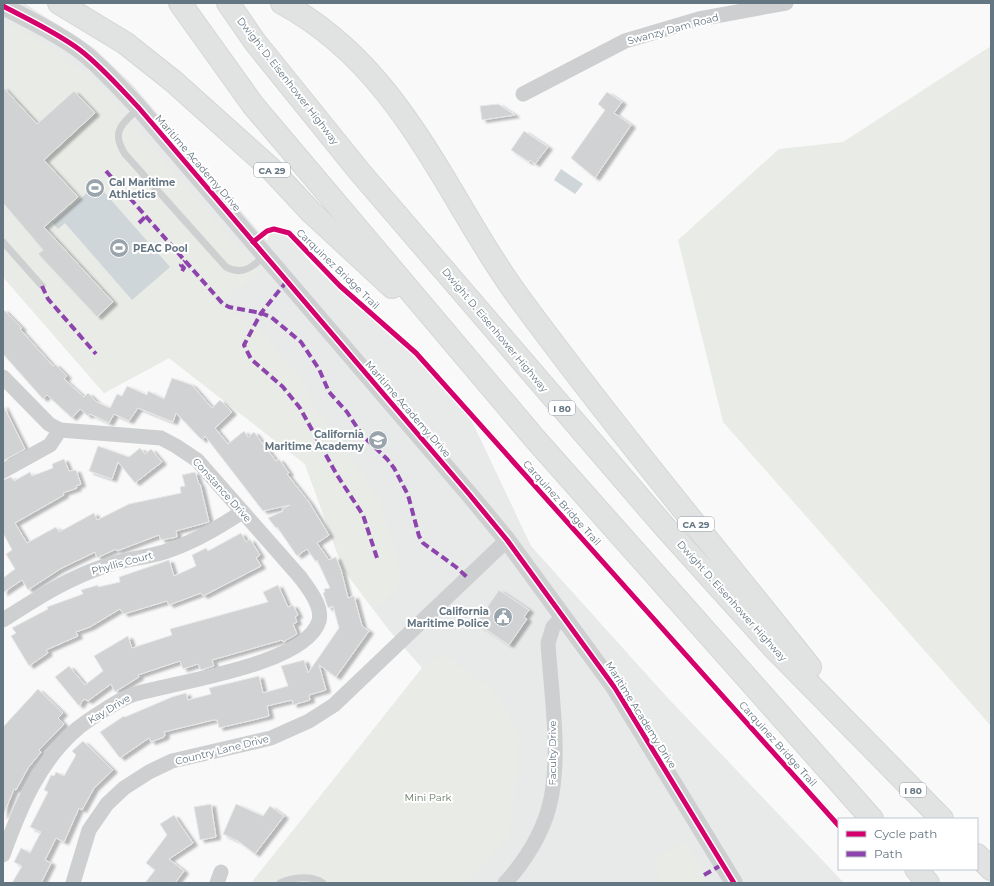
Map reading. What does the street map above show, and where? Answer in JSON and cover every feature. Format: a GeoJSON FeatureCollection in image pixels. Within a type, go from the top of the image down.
{"type":"FeatureCollection","features":[{"type":"Feature","properties":{"kind":"highway","name":"CA 29"},"geometry":{"type":"LineString","coordinates":[[59,3],[125,43],[173,81],[270,168],[312,212],[467,358]]}},
{"type":"Feature","properties":{"kind":"highway"},"geometry":{"type":"LineString","coordinates":[[180,3],[253,105],[536,440],[871,818]]}},
{"type":"Feature","properties":{"kind":"highway","name":"Dwight D. Eisenhower Highway"},"geometry":{"type":"LineString","coordinates":[[228,3],[255,42],[359,171],[663,525],[774,647],[941,818]]}},
{"type":"Feature","properties":{"kind":"highway","name":"CA 29"},"geometry":{"type":"LineString","coordinates":[[282,3],[300,13],[332,35],[365,67],[393,99],[525,306],[626,437],[884,761]]}},
{"type":"Feature","properties":{"kind":"highway"},"geometry":{"type":"LineString","coordinates":[[978,856],[991,869]]}},
{"type":"Feature","properties":{"kind":"highway"},"geometry":{"type":"LineString","coordinates":[[917,870],[928,883]]}},
{"type":"Feature","properties":{"kind":"street","name":"Swanzy Dam Road"},"geometry":{"type":"LineString","coordinates":[[523,94],[625,41],[699,20],[786,3]]}},
{"type":"Feature","properties":{"kind":"street","name":"Maritime Academy Drive"},"geometry":{"type":"LineString","coordinates":[[3,6],[59,35],[80,50],[139,108],[507,540],[615,688],[734,883]]}},
{"type":"Feature","properties":{"kind":"street"},"geometry":{"type":"LineString","coordinates":[[3,376],[49,424],[60,430],[50,445],[3,471]]}},
{"type":"Feature","properties":{"kind":"street","name":"Constance Drive"},"geometry":{"type":"LineString","coordinates":[[60,430],[161,438],[176,446],[196,460],[311,591],[317,605],[319,620]]}},
{"type":"Feature","properties":{"kind":"street","name":"Phyllis Court"},"geometry":{"type":"LineString","coordinates":[[3,620],[38,597],[74,578],[106,566],[164,552],[197,540],[242,512]]}},
{"type":"Feature","properties":{"kind":"street","name":"Country Lane Drive"},"geometry":{"type":"LineString","coordinates":[[73,883],[90,830],[107,804],[124,788],[149,772],[172,761],[271,738],[309,721],[328,709],[364,678],[507,540]]}},
{"type":"Feature","properties":{"kind":"street","name":"Faculty Drive"},"geometry":{"type":"LineString","coordinates":[[505,883],[524,858],[541,829],[549,808],[554,779],[554,756],[548,644],[553,627],[563,616]]}},
{"type":"Feature","properties":{"kind":"street","name":"Kay Drive"},"geometry":{"type":"LineString","coordinates":[[3,855],[26,794],[37,776],[61,745],[78,728],[130,696],[263,662],[295,648],[310,635],[319,620]]}},
{"type":"Feature","properties":{"kind":"lane"},"geometry":{"type":"LineString","coordinates":[[139,108],[118,130],[117,138],[125,154],[226,267],[232,271],[246,270],[265,255]]}},
{"type":"Feature","properties":{"kind":"lane"},"geometry":{"type":"LineString","coordinates":[[3,242],[42,286]]}},
{"type":"Feature","properties":{"kind":"lane"},"geometry":{"type":"LineString","coordinates":[[280,883],[289,879],[316,878],[323,883]]}},
{"type":"Feature","properties":{"kind":"shaded area","name":"California Maritime Academy"},"geometry":{"type":"Polygon","coordinates":[[[3,3],[24,3],[94,48],[132,84],[267,241],[269,235],[274,232],[288,236],[311,263],[356,306],[388,332],[417,359],[470,417],[531,546],[666,696],[844,883],[252,883],[308,815],[422,668],[388,629],[343,569],[305,464],[169,358],[104,393],[3,277],[3,3]]]}},
{"type":"Feature","properties":{"kind":"shaded area"},"geometry":{"type":"Polygon","coordinates":[[[561,169],[583,184],[575,194],[554,180],[561,169]]]}},
{"type":"Feature","properties":{"kind":"shaded area","name":"PEAC Pool"},"geometry":{"type":"Polygon","coordinates":[[[97,184],[170,267],[132,300],[65,223],[58,229],[53,223],[97,184]]]}},
{"type":"Feature","properties":{"kind":"green space","name":"Cal Maritime Athletics"},"geometry":{"type":"Polygon","coordinates":[[[3,21],[48,46],[96,83],[260,272],[218,304],[258,327],[304,383],[314,407],[345,449],[380,501],[402,575],[395,592],[373,609],[343,569],[305,464],[169,358],[104,393],[3,277],[3,21]]]}},
{"type":"Feature","properties":{"kind":"green space"},"geometry":{"type":"Polygon","coordinates":[[[991,46],[991,726],[723,422],[678,240],[779,149],[843,142],[991,46]]]}},
{"type":"Feature","properties":{"kind":"green space","name":"Mini Park"},"geometry":{"type":"Polygon","coordinates":[[[442,654],[493,689],[520,736],[510,833],[467,883],[251,883],[422,668],[442,654]]]}},
{"type":"Feature","properties":{"kind":"green space"},"geometry":{"type":"Polygon","coordinates":[[[685,842],[709,883],[662,883],[654,869],[657,858],[685,842]]]}},
{"type":"Feature","properties":{"kind":"building"},"geometry":{"type":"Polygon","coordinates":[[[3,87],[37,124],[74,91],[95,113],[44,160],[78,197],[44,227],[113,302],[97,317],[38,254],[43,250],[3,203],[3,87]]]}},
{"type":"Feature","properties":{"kind":"building"},"geometry":{"type":"Polygon","coordinates":[[[607,92],[622,102],[614,113],[631,125],[595,178],[571,158],[605,110],[598,104],[607,92]]]}},
{"type":"Feature","properties":{"kind":"building"},"geometry":{"type":"Polygon","coordinates":[[[498,104],[515,115],[482,120],[480,106],[498,104]]]}},
{"type":"Feature","properties":{"kind":"building"},"geometry":{"type":"Polygon","coordinates":[[[524,131],[548,147],[535,164],[530,160],[529,162],[511,150],[524,131]]]}},
{"type":"Feature","properties":{"kind":"building"},"geometry":{"type":"Polygon","coordinates":[[[3,309],[22,328],[20,329],[53,366],[55,364],[67,376],[64,379],[84,397],[88,393],[97,402],[110,408],[117,394],[122,396],[127,386],[147,395],[148,391],[164,399],[172,378],[192,385],[212,408],[220,400],[232,412],[215,428],[228,444],[244,431],[248,437],[254,432],[276,461],[279,459],[289,473],[287,474],[309,502],[329,535],[317,543],[329,560],[336,557],[348,598],[354,596],[362,626],[369,631],[336,677],[319,665],[326,690],[309,695],[310,700],[293,705],[292,700],[267,706],[269,716],[219,728],[217,720],[213,720],[164,732],[164,737],[151,742],[149,738],[120,758],[100,732],[124,716],[125,717],[172,697],[186,693],[188,700],[211,694],[209,688],[259,676],[263,693],[288,686],[281,666],[304,660],[308,673],[339,628],[333,606],[328,608],[323,593],[325,592],[324,589],[330,588],[317,560],[316,562],[307,549],[297,556],[277,527],[276,528],[268,518],[283,511],[282,509],[290,505],[263,511],[205,436],[202,440],[176,413],[173,422],[138,408],[129,421],[114,414],[109,423],[90,414],[88,416],[80,409],[72,418],[47,395],[43,399],[3,354],[3,309]]]}},
{"type":"Feature","properties":{"kind":"building"},"geometry":{"type":"Polygon","coordinates":[[[3,405],[25,449],[3,461],[3,405]]]}},
{"type":"Feature","properties":{"kind":"building"},"geometry":{"type":"Polygon","coordinates":[[[98,446],[129,457],[140,448],[145,454],[151,449],[162,462],[135,483],[118,462],[112,479],[89,471],[98,446]]]}},
{"type":"Feature","properties":{"kind":"building"},"geometry":{"type":"Polygon","coordinates":[[[64,459],[69,471],[76,470],[81,484],[76,486],[77,488],[63,493],[64,495],[15,523],[27,543],[56,527],[59,532],[94,513],[97,520],[129,504],[181,493],[180,487],[185,486],[182,475],[195,472],[200,484],[209,522],[176,531],[177,537],[161,540],[159,535],[117,551],[116,549],[97,558],[95,552],[60,569],[28,590],[22,580],[3,593],[3,578],[15,569],[6,554],[12,550],[3,533],[3,480],[11,477],[14,481],[30,472],[32,476],[53,468],[52,464],[64,459]]]}},
{"type":"Feature","properties":{"kind":"building"},"geometry":{"type":"Polygon","coordinates":[[[241,533],[246,542],[250,539],[260,555],[256,558],[261,566],[203,596],[201,593],[169,605],[167,601],[124,614],[120,609],[90,627],[76,632],[78,636],[46,650],[48,653],[29,666],[11,636],[16,633],[12,628],[48,609],[47,607],[83,594],[81,590],[98,585],[98,587],[120,582],[119,577],[169,560],[174,576],[196,566],[192,555],[206,548],[208,551],[241,533]]]}},
{"type":"Feature","properties":{"kind":"building"},"geometry":{"type":"Polygon","coordinates":[[[278,585],[288,607],[293,605],[298,615],[295,617],[297,622],[293,624],[297,634],[283,642],[282,640],[212,660],[214,666],[201,670],[198,664],[183,669],[180,661],[138,675],[139,677],[115,692],[111,684],[88,701],[84,699],[79,706],[55,677],[69,666],[85,685],[103,671],[94,656],[128,636],[132,648],[172,635],[170,629],[268,602],[263,592],[278,585]]]}},
{"type":"Feature","properties":{"kind":"building"},"geometry":{"type":"Polygon","coordinates":[[[499,590],[529,610],[524,617],[527,619],[509,645],[476,623],[499,590]]]}},
{"type":"Feature","properties":{"kind":"building"},"geometry":{"type":"Polygon","coordinates":[[[38,689],[63,713],[58,718],[64,724],[39,750],[41,752],[28,768],[16,790],[14,789],[3,816],[3,727],[38,689]]]}},
{"type":"Feature","properties":{"kind":"building"},"geometry":{"type":"Polygon","coordinates":[[[83,741],[113,770],[94,788],[82,810],[79,808],[64,842],[56,838],[45,860],[51,863],[41,883],[12,883],[22,866],[14,862],[21,848],[30,853],[41,832],[30,827],[48,792],[44,790],[51,775],[54,776],[56,772],[64,776],[76,755],[72,751],[83,741]]]}},
{"type":"Feature","properties":{"kind":"building"},"geometry":{"type":"Polygon","coordinates":[[[211,804],[216,837],[200,840],[194,807],[211,804]]]}},
{"type":"Feature","properties":{"kind":"building"},"geometry":{"type":"Polygon","coordinates":[[[236,804],[263,816],[270,806],[284,816],[255,854],[238,841],[223,834],[236,804]]]}},
{"type":"Feature","properties":{"kind":"building"},"geometry":{"type":"Polygon","coordinates":[[[174,815],[193,843],[169,859],[184,871],[175,883],[145,883],[155,870],[146,863],[167,835],[160,824],[174,815]]]}},
{"type":"Feature","properties":{"kind":"marked path"},"geometry":{"type":"LineString","coordinates":[[106,171],[223,304],[229,307],[261,313],[271,317],[301,342],[319,369],[329,392],[347,412],[362,435],[387,459],[394,468],[408,495],[419,536],[423,543],[456,567],[468,578]]}},
{"type":"Feature","properties":{"kind":"marked path"},"geometry":{"type":"LineString","coordinates":[[139,223],[146,216]]}},
{"type":"Feature","properties":{"kind":"marked path"},"geometry":{"type":"LineString","coordinates":[[182,271],[184,268],[181,265],[185,261]]}},
{"type":"Feature","properties":{"kind":"marked path"},"geometry":{"type":"LineString","coordinates":[[287,281],[261,313],[244,345],[251,359],[283,387],[300,408],[337,475],[363,515],[378,561]]}},
{"type":"Feature","properties":{"kind":"marked path"},"geometry":{"type":"LineString","coordinates":[[42,286],[48,299],[96,354]]}},
{"type":"Feature","properties":{"kind":"marked path"},"geometry":{"type":"LineString","coordinates":[[704,875],[723,864]]}},
{"type":"Feature","properties":{"kind":"cycle path"},"geometry":{"type":"LineString","coordinates":[[3,6],[42,26],[80,50],[96,63],[118,85],[469,494],[507,540],[615,688],[734,883]]}},
{"type":"Feature","properties":{"kind":"cycle path","name":"Carquinez Bridge Trail"},"geometry":{"type":"LineString","coordinates":[[253,242],[267,231],[274,229],[289,233],[340,286],[416,353],[838,825]]}},
{"type":"Feature","properties":{"kind":"place","name":"Cal Maritime Athletics"},"geometry":{"type":"Point","coordinates":[95,188]}},
{"type":"Feature","properties":{"kind":"place","name":"PEAC Pool"},"geometry":{"type":"Point","coordinates":[119,248]}},
{"type":"Feature","properties":{"kind":"place","name":"California Maritime Academy"},"geometry":{"type":"Point","coordinates":[378,440]}},
{"type":"Feature","properties":{"kind":"place","name":"California Maritime Police"},"geometry":{"type":"Point","coordinates":[503,617]}}]}
